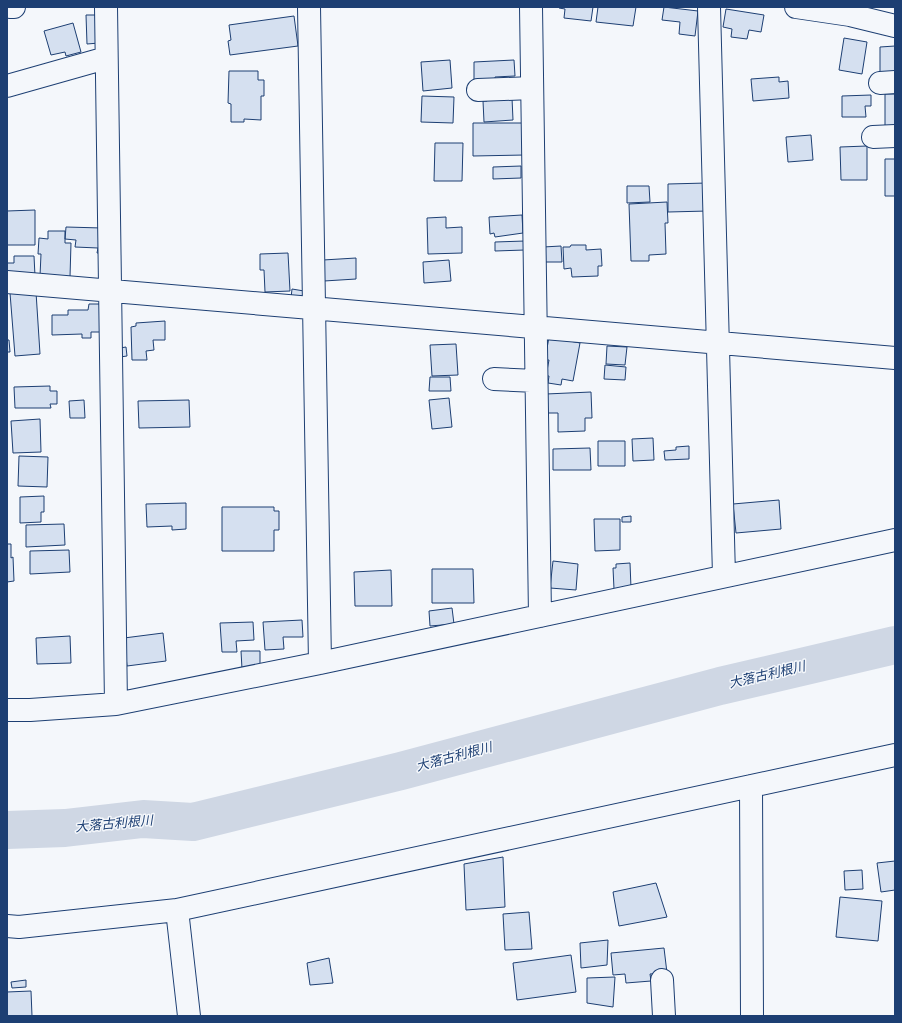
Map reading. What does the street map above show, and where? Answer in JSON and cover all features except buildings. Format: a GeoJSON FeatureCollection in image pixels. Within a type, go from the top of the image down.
{"type":"FeatureCollection","features":[{"type":"Feature","properties":{"kind":"street"},"geometry":{"type":"LineString","coordinates":[[106,7],[116,704]]}},
{"type":"Feature","properties":{"kind":"street"},"geometry":{"type":"LineString","coordinates":[[309,7],[320,663]]}},
{"type":"Feature","properties":{"kind":"street"},"geometry":{"type":"LineString","coordinates":[[531,7],[540,616]]}},
{"type":"Feature","properties":{"kind":"street"},"geometry":{"type":"LineString","coordinates":[[709,7],[724,576]]}},
{"type":"Feature","properties":{"kind":"street"},"geometry":{"type":"LineString","coordinates":[[796,7],[850,15],[895,26]]}},
{"type":"Feature","properties":{"kind":"street"},"geometry":{"type":"LineString","coordinates":[[7,86],[106,58]]}},
{"type":"Feature","properties":{"kind":"street"},"geometry":{"type":"LineString","coordinates":[[478,90],[532,88]]}},
{"type":"Feature","properties":{"kind":"street"},"geometry":{"type":"LineString","coordinates":[[873,137],[895,136]]}},
{"type":"Feature","properties":{"kind":"street"},"geometry":{"type":"LineString","coordinates":[[7,282],[314,310],[895,358]]}},
{"type":"Feature","properties":{"kind":"street"},"geometry":{"type":"LineString","coordinates":[[494,379],[536,381]]}},
{"type":"Feature","properties":{"kind":"street"},"geometry":{"type":"LineString","coordinates":[[7,710],[30,710],[116,704],[320,663],[895,540]]}},
{"type":"Feature","properties":{"kind":"street"},"geometry":{"type":"LineString","coordinates":[[7,926],[177,910],[895,755]]}},
{"type":"Feature","properties":{"kind":"street"},"geometry":{"type":"LineString","coordinates":[[751,786],[752,1016]]}},
{"type":"Feature","properties":{"kind":"street"},"geometry":{"type":"LineString","coordinates":[[177,910],[189,1016]]}},
{"type":"Feature","properties":{"kind":"street"},"geometry":{"type":"LineString","coordinates":[[662,980],[664,1016]]}},
{"type":"Feature","properties":{"kind":"waterway","name":"大落古利根川"},"geometry":{"type":"LineString","coordinates":[[7,830],[65,828],[143,819],[193,822],[401,771],[720,686],[895,645]]}}]}
